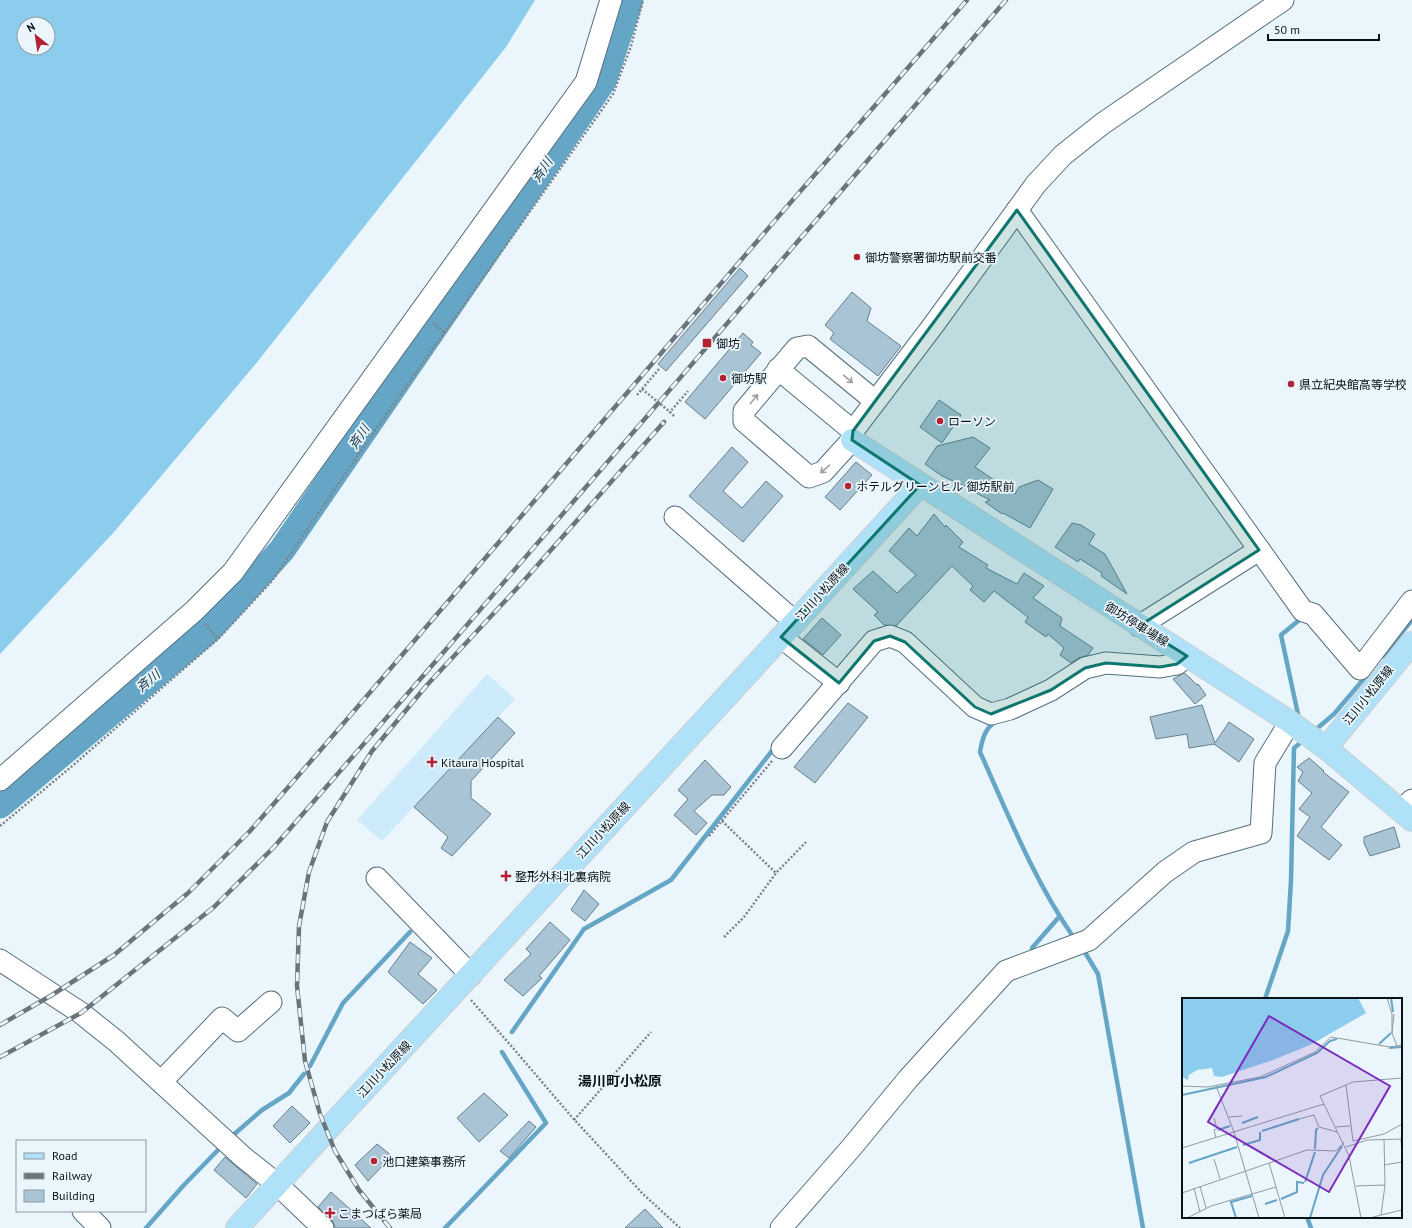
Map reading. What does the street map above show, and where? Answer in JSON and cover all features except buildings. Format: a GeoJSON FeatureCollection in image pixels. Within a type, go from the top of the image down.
{"type":"FeatureCollection","features":[{"type":"Feature","properties":{"kind":"main road","name":"御坊停車場線"},"geometry":{"type":"LineString","coordinates":[[853,436],[920,485],[1290,722],[1408,810]]}},
{"type":"Feature","properties":{"kind":"main road","name":"江川小松原線"},"geometry":{"type":"LineString","coordinates":[[237,1228],[920,485]]}},
{"type":"Feature","properties":{"kind":"main road","name":"江川小松原線"},"geometry":{"type":"LineString","coordinates":[[1326,748],[1412,643]]}},
{"type":"Feature","properties":{"kind":"street"},"geometry":{"type":"LineString","coordinates":[[0,780],[194,611],[234,572],[586,82],[611,0]]}},
{"type":"Feature","properties":{"kind":"street"},"geometry":{"type":"LineString","coordinates":[[875,402],[808,346],[797,348],[778,370],[744,411],[744,421],[809,477],[823,472],[853,436],[875,402],[932,327],[1036,184],[1062,155],[1102,124],[1283,0]]}},
{"type":"Feature","properties":{"kind":"street"},"geometry":{"type":"LineString","coordinates":[[1017,210],[1303,611],[1313,614],[1360,669],[1412,601]]}},
{"type":"Feature","properties":{"kind":"street"},"geometry":{"type":"LineString","coordinates":[[778,370],[853,436]]}},
{"type":"Feature","properties":{"kind":"street"},"geometry":{"type":"LineString","coordinates":[[675,517],[839,683]]}},
{"type":"Feature","properties":{"kind":"street"},"geometry":{"type":"LineString","coordinates":[[1139,626],[1259,550]]}},
{"type":"Feature","properties":{"kind":"street"},"geometry":{"type":"LineString","coordinates":[[782,748],[874,641],[890,636],[905,642],[975,707],[991,714],[1010,709],[1051,690],[1085,668],[1106,663],[1160,667],[1177,664],[1187,656]]}},
{"type":"Feature","properties":{"kind":"street"},"geometry":{"type":"LineString","coordinates":[[781,1228],[851,1148],[908,1079],[1006,971],[1089,940],[1166,872],[1194,852],[1261,833],[1265,763],[1290,722]]}},
{"type":"Feature","properties":{"kind":"street"},"geometry":{"type":"LineString","coordinates":[[377,878],[465,981]]}},
{"type":"Feature","properties":{"kind":"street"},"geometry":{"type":"LineString","coordinates":[[0,960],[81,1013],[116,1041],[243,1157],[277,1184],[323,1228]]}},
{"type":"Feature","properties":{"kind":"street"},"geometry":{"type":"LineString","coordinates":[[161,1082],[222,1018],[238,1031],[271,1002]]}},
{"type":"Feature","properties":{"kind":"street"},"geometry":{"type":"LineString","coordinates":[[84,1212],[100,1228]]}},
{"type":"Feature","properties":{"kind":"path"},"geometry":{"type":"LineString","coordinates":[[0,826],[71,767],[218,639],[272,581],[444,332],[613,94],[631,46],[643,0]]}},
{"type":"Feature","properties":{"kind":"path"},"geometry":{"type":"LineString","coordinates":[[637,395],[660,369]]}},
{"type":"Feature","properties":{"kind":"path"},"geometry":{"type":"LineString","coordinates":[[642,389],[674,416]]}},
{"type":"Feature","properties":{"kind":"path"},"geometry":{"type":"LineString","coordinates":[[670,412],[688,391]]}},
{"type":"Feature","properties":{"kind":"path"},"geometry":{"type":"LineString","coordinates":[[205,624],[218,639]]}},
{"type":"Feature","properties":{"kind":"path"},"geometry":{"type":"LineString","coordinates":[[709,836],[782,748]]}},
{"type":"Feature","properties":{"kind":"path"},"geometry":{"type":"LineString","coordinates":[[722,821],[776,873]]}},
{"type":"Feature","properties":{"kind":"path"},"geometry":{"type":"LineString","coordinates":[[724,937],[744,917],[776,873],[806,842]]}},
{"type":"Feature","properties":{"kind":"path"},"geometry":{"type":"LineString","coordinates":[[465,981],[514,1048],[574,1120],[643,1194],[680,1228]]}},
{"type":"Feature","properties":{"kind":"path"},"geometry":{"type":"LineString","coordinates":[[574,1120],[651,1032]]}},
{"type":"Feature","properties":{"kind":"highlighted area"},"geometry":{"type":"Polygon","coordinates":[[[1017,210],[1259,550],[1139,626],[1187,656],[1177,664],[1160,667],[1106,663],[1085,668],[1051,690],[991,714],[975,707],[905,642],[890,636],[874,641],[839,683],[781,637],[920,485],[852,440],[853,431],[1017,210]]]}},
{"type":"Feature","properties":{"kind":"shaded area"},"geometry":{"type":"Polygon","coordinates":[[[0,0],[535,0],[506,47],[258,361],[114,532],[0,654],[0,0]]]}},
{"type":"Feature","properties":{"kind":"shaded area","name":"Kitaura Hospital"},"geometry":{"type":"Polygon","coordinates":[[[487,674],[515,699],[382,841],[357,820],[487,674]]]}},
{"type":"Feature","properties":{"kind":"waterway","name":"斉川"},"geometry":{"type":"LineString","coordinates":[[0,805],[209,630],[282,550],[603,81],[630,0]]}},
{"type":"Feature","properties":{"kind":"waterway"},"geometry":{"type":"LineString","coordinates":[[1299,719],[1281,635],[1303,617]]}},
{"type":"Feature","properties":{"kind":"waterway"},"geometry":{"type":"LineString","coordinates":[[1383,656],[1412,620]]}},
{"type":"Feature","properties":{"kind":"waterway"},"geometry":{"type":"LineString","coordinates":[[1313,732],[1334,714],[1368,674]]}},
{"type":"Feature","properties":{"kind":"waterway"},"geometry":{"type":"LineString","coordinates":[[997,721],[987,730],[983,738],[980,752],[1033,868],[1072,935]]}},
{"type":"Feature","properties":{"kind":"waterway"},"geometry":{"type":"LineString","coordinates":[[1265,998],[1288,931],[1291,880],[1294,748],[1304,740]]}},
{"type":"Feature","properties":{"kind":"waterway"},"geometry":{"type":"LineString","coordinates":[[512,1032],[584,929],[671,880],[775,747]]}},
{"type":"Feature","properties":{"kind":"waterway"},"geometry":{"type":"LineString","coordinates":[[1033,955],[1032,948],[1059,917]]}},
{"type":"Feature","properties":{"kind":"waterway"},"geometry":{"type":"LineString","coordinates":[[310,1066],[343,1003],[410,932]]}},
{"type":"Feature","properties":{"kind":"waterway"},"geometry":{"type":"LineString","coordinates":[[1083,949],[1098,974],[1143,1228]]}},
{"type":"Feature","properties":{"kind":"waterway"},"geometry":{"type":"LineString","coordinates":[[445,1228],[546,1123],[502,1052]]}},
{"type":"Feature","properties":{"kind":"waterway"},"geometry":{"type":"LineString","coordinates":[[231,1137],[262,1110],[289,1093],[304,1074]]}},
{"type":"Feature","properties":{"kind":"waterway"},"geometry":{"type":"LineString","coordinates":[[146,1228],[183,1186],[219,1149]]}},
{"type":"Feature","properties":{"kind":"waterway"},"geometry":{"type":"LineString","coordinates":[[1307,1218],[1311,1228]]}},
{"type":"Feature","properties":{"kind":"railway"},"geometry":{"type":"LineString","coordinates":[[0,1025],[52,995],[114,955],[188,893],[250,831],[784,210],[967,0]]}},
{"type":"Feature","properties":{"kind":"railway"},"geometry":{"type":"LineString","coordinates":[[0,1057],[81,1013],[214,907],[274,847],[1006,0]]}},
{"type":"Feature","properties":{"kind":"railway"},"geometry":{"type":"LineString","coordinates":[[390,1228],[359,1190],[335,1151],[320,1114],[305,1061],[297,986],[299,926],[309,872],[327,822],[372,751],[427,685],[520,585],[664,422]]}},
{"type":"Feature","properties":{"kind":"place","name":"御坊警察署御坊駅前交番"},"geometry":{"type":"Point","coordinates":[857,257]}},
{"type":"Feature","properties":{"kind":"place","name":"御坊"},"geometry":{"type":"Point","coordinates":[707,343]}},
{"type":"Feature","properties":{"kind":"place","name":"御坊駅"},"geometry":{"type":"Point","coordinates":[723,378]}},
{"type":"Feature","properties":{"kind":"place","name":"県立紀央館高等学校"},"geometry":{"type":"Point","coordinates":[1291,384]}},
{"type":"Feature","properties":{"kind":"place","name":"ローソン"},"geometry":{"type":"Point","coordinates":[940,421]}},
{"type":"Feature","properties":{"kind":"place","name":"ホテルグリーンヒル 御坊駅前"},"geometry":{"type":"Point","coordinates":[848,486]}},
{"type":"Feature","properties":{"kind":"place","name":"Kitaura Hospital"},"geometry":{"type":"Point","coordinates":[432,762]}},
{"type":"Feature","properties":{"kind":"place","name":"整形外科北裏病院"},"geometry":{"type":"Point","coordinates":[506,876]}},
{"type":"Feature","properties":{"kind":"place","name":"池口建築事務所"},"geometry":{"type":"Point","coordinates":[374,1161]}},
{"type":"Feature","properties":{"kind":"place","name":"こまつばら薬局"},"geometry":{"type":"Point","coordinates":[330,1213]}},
{"type":"Feature","properties":{"kind":"district","name":"湯川町小松原"},"geometry":{"type":"Point","coordinates":[620,1081]}}]}
